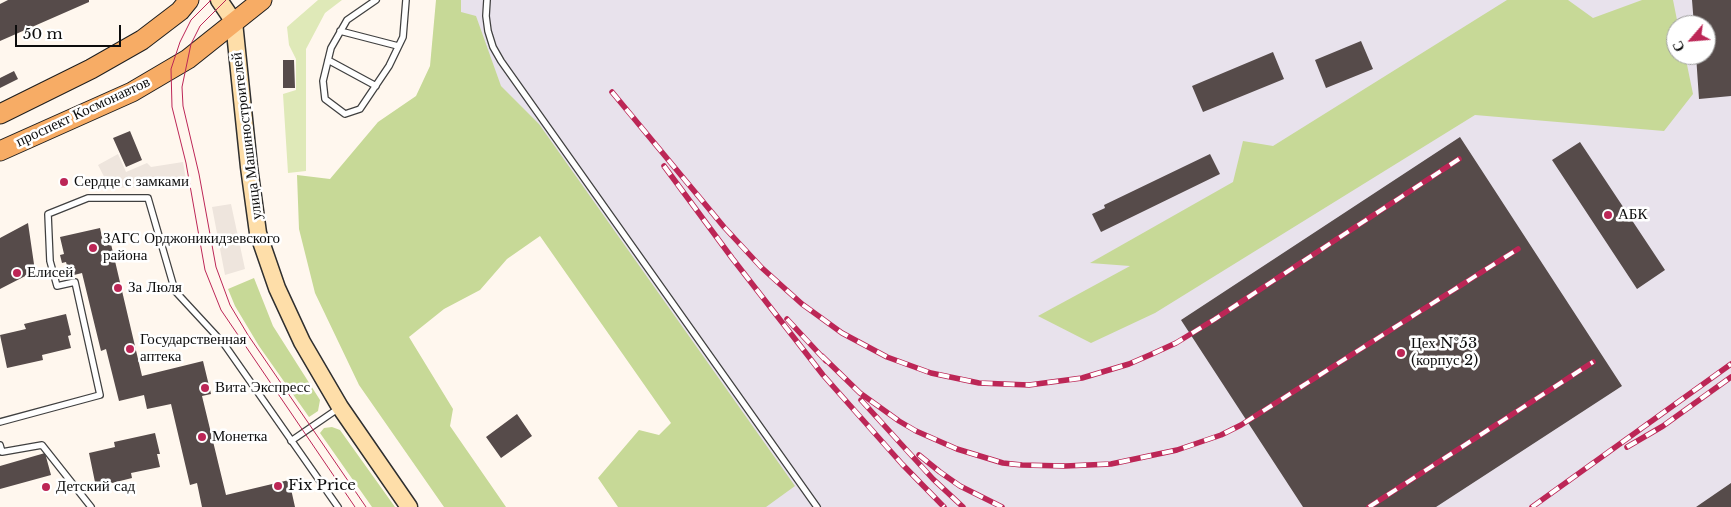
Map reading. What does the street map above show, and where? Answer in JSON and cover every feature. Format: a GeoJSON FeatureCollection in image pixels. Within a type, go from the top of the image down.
{"type":"FeatureCollection","features":[{"type":"Feature","properties":{"kind":"main road"},"geometry":{"type":"LineString","coordinates":[[0,114],[91,69],[142,40],[180,11],[190,0]]}},
{"type":"Feature","properties":{"kind":"main road","name":"улица Машиностроителей"},"geometry":{"type":"LineString","coordinates":[[219,0],[234,22],[258,233],[277,288],[298,333],[340,407],[409,507]]}},
{"type":"Feature","properties":{"kind":"main road","name":"проспект Космонавтов"},"geometry":{"type":"LineString","coordinates":[[0,151],[132,92],[188,59],[262,0]]}},
{"type":"Feature","properties":{"kind":"lane"},"geometry":{"type":"LineString","coordinates":[[376,0],[347,20],[330,48],[323,81],[325,99],[345,114],[360,109],[389,66],[403,37],[406,0]]}},
{"type":"Feature","properties":{"kind":"lane"},"geometry":{"type":"LineString","coordinates":[[487,0],[486,16],[488,31],[493,47],[501,62],[818,507]]}},
{"type":"Feature","properties":{"kind":"lane"},"geometry":{"type":"LineString","coordinates":[[340,31],[398,46]]}},
{"type":"Feature","properties":{"kind":"lane"},"geometry":{"type":"LineString","coordinates":[[328,60],[376,86]]}},
{"type":"Feature","properties":{"kind":"lane"},"geometry":{"type":"LineString","coordinates":[[0,422],[100,395],[75,282],[57,286],[50,261],[48,214],[88,198],[148,198],[175,292],[224,344],[338,507]]}},
{"type":"Feature","properties":{"kind":"lane"},"geometry":{"type":"LineString","coordinates":[[291,441],[340,407]]}},
{"type":"Feature","properties":{"kind":"lane"},"geometry":{"type":"LineString","coordinates":[[0,445],[2,452],[42,445],[91,507]]}},
{"type":"Feature","properties":{"kind":"shaded area"},"geometry":{"type":"Polygon","coordinates":[[[443,0],[1731,0],[1731,507],[738,507],[443,0]]]}},
{"type":"Feature","properties":{"kind":"shaded area"},"geometry":{"type":"Polygon","coordinates":[[[118,154],[126,172],[147,163],[151,167],[183,162],[186,180],[155,187],[110,188],[98,165],[118,154]]]}},
{"type":"Feature","properties":{"kind":"shaded area"},"geometry":{"type":"Polygon","coordinates":[[[231,204],[245,269],[225,275],[212,207],[231,204]]]}},
{"type":"Feature","properties":{"kind":"green space"},"geometry":{"type":"Polygon","coordinates":[[[318,0],[342,0],[325,13],[306,49],[306,171],[288,173],[283,94],[296,90],[296,59],[289,45],[287,27],[318,0]]]}},
{"type":"Feature","properties":{"kind":"green space"},"geometry":{"type":"Polygon","coordinates":[[[436,0],[461,0],[461,12],[476,16],[501,86],[539,124],[795,486],[766,507],[618,507],[598,478],[639,430],[659,435],[671,423],[540,236],[507,259],[480,290],[444,309],[409,337],[453,409],[450,426],[506,507],[444,507],[359,385],[315,293],[299,229],[297,175],[330,179],[378,122],[416,96],[430,66],[436,0]]]}},
{"type":"Feature","properties":{"kind":"green space"},"geometry":{"type":"Polygon","coordinates":[[[1507,0],[1568,0],[1593,18],[1642,0],[1673,0],[1676,15],[1666,15],[1666,65],[1687,65],[1693,94],[1664,131],[1475,115],[1155,313],[1091,343],[1038,316],[1130,266],[1090,263],[1233,182],[1243,141],[1273,146],[1507,0]]]}},
{"type":"Feature","properties":{"kind":"green space"},"geometry":{"type":"Polygon","coordinates":[[[254,278],[273,326],[320,400],[318,411],[309,417],[259,346],[235,306],[228,289],[254,278]]]}},
{"type":"Feature","properties":{"kind":"green space"},"geometry":{"type":"Polygon","coordinates":[[[332,427],[340,430],[395,507],[372,507],[320,433],[324,428],[332,427]]]}},
{"type":"Feature","properties":{"kind":"building"},"geometry":{"type":"Polygon","coordinates":[[[8,0],[89,0],[89,2],[0,41],[0,4],[8,0]]]}},
{"type":"Feature","properties":{"kind":"building"},"geometry":{"type":"Polygon","coordinates":[[[1692,0],[1731,0],[1731,96],[1699,99],[1697,65],[1716,65],[1716,15],[1693,15],[1692,0]]]}},
{"type":"Feature","properties":{"kind":"building"},"geometry":{"type":"Polygon","coordinates":[[[1361,41],[1373,69],[1326,88],[1315,60],[1361,41]]]}},
{"type":"Feature","properties":{"kind":"building"},"geometry":{"type":"Polygon","coordinates":[[[1273,52],[1284,79],[1203,112],[1192,86],[1273,52]]]}},
{"type":"Feature","properties":{"kind":"building"},"geometry":{"type":"Polygon","coordinates":[[[283,60],[294,60],[295,88],[283,88],[283,60]]]}},
{"type":"Feature","properties":{"kind":"building"},"geometry":{"type":"Polygon","coordinates":[[[14,71],[18,79],[0,88],[0,78],[14,71]]]}},
{"type":"Feature","properties":{"kind":"building"},"geometry":{"type":"Polygon","coordinates":[[[130,131],[142,160],[126,167],[113,138],[130,131]]]}},
{"type":"Feature","properties":{"kind":"building","name":"Цех №53 (корпус 2)"},"geometry":{"type":"Polygon","coordinates":[[[1460,137],[1622,386],[1436,507],[1303,507],[1181,320],[1460,137]]]}},
{"type":"Feature","properties":{"kind":"building","name":"АБК"},"geometry":{"type":"Polygon","coordinates":[[[1580,142],[1665,270],[1637,289],[1552,160],[1580,142]]]}},
{"type":"Feature","properties":{"kind":"building"},"geometry":{"type":"Polygon","coordinates":[[[1210,154],[1220,174],[1101,232],[1092,214],[1105,208],[1104,205],[1210,154]]]}},
{"type":"Feature","properties":{"kind":"building"},"geometry":{"type":"Polygon","coordinates":[[[28,223],[35,271],[0,289],[0,238],[28,223]]]}},
{"type":"Feature","properties":{"kind":"building"},"geometry":{"type":"Polygon","coordinates":[[[100,228],[104,246],[111,244],[142,376],[203,361],[211,394],[202,396],[226,495],[289,480],[295,507],[202,507],[197,483],[190,485],[171,404],[147,409],[144,395],[119,401],[106,349],[101,351],[82,273],[70,276],[66,262],[62,263],[60,255],[64,254],[60,237],[100,228]]]}},
{"type":"Feature","properties":{"kind":"building"},"geometry":{"type":"Polygon","coordinates":[[[66,314],[71,335],[68,336],[71,348],[42,355],[43,360],[7,368],[0,335],[26,329],[24,324],[66,314]]]}},
{"type":"Feature","properties":{"kind":"building"},"geometry":{"type":"Polygon","coordinates":[[[517,414],[532,436],[501,458],[486,437],[517,414]]]}},
{"type":"Feature","properties":{"kind":"building"},"geometry":{"type":"Polygon","coordinates":[[[155,433],[160,454],[157,454],[160,467],[131,473],[132,478],[96,487],[89,453],[115,447],[114,442],[155,433]]]}},
{"type":"Feature","properties":{"kind":"building"},"geometry":{"type":"Polygon","coordinates":[[[45,453],[51,475],[0,489],[0,466],[45,453]]]}},
{"type":"Feature","properties":{"kind":"building"},"geometry":{"type":"Polygon","coordinates":[[[1731,483],[1731,507],[1696,507],[1731,483]]]}},
{"type":"Feature","properties":{"kind":"tram line"},"geometry":{"type":"LineString","coordinates":[[211,0],[191,20],[180,42],[171,69],[172,107],[186,163],[205,270],[221,310],[355,507]]}},
{"type":"Feature","properties":{"kind":"tram line"},"geometry":{"type":"LineString","coordinates":[[226,0],[200,26],[191,44],[182,87],[183,106],[199,174],[216,267],[230,305],[248,335],[366,507]]}},
{"type":"Feature","properties":{"kind":"railway"},"geometry":{"type":"LineString","coordinates":[[612,92],[724,227],[762,268],[802,304],[842,333],[887,357],[931,373],[979,383],[1029,385],[1082,378],[1129,364],[1176,343],[1459,159]]}},
{"type":"Feature","properties":{"kind":"railway"},"geometry":{"type":"LineString","coordinates":[[664,166],[732,258],[823,375],[902,464],[944,507]]}},
{"type":"Feature","properties":{"kind":"railway"},"geometry":{"type":"LineString","coordinates":[[822,356],[860,393],[899,421],[916,431],[957,449],[1003,463],[1022,465],[1111,464],[1177,450],[1221,435],[1241,425],[1518,249]]}},
{"type":"Feature","properties":{"kind":"railway"},"geometry":{"type":"LineString","coordinates":[[787,319],[826,361]]}},
{"type":"Feature","properties":{"kind":"railway"},"geometry":{"type":"LineString","coordinates":[[1369,507],[1593,362]]}},
{"type":"Feature","properties":{"kind":"railway"},"geometry":{"type":"LineString","coordinates":[[1532,507],[1731,364]]}},
{"type":"Feature","properties":{"kind":"railway"},"geometry":{"type":"LineString","coordinates":[[1627,447],[1663,426],[1731,377]]}},
{"type":"Feature","properties":{"kind":"railway"},"geometry":{"type":"LineString","coordinates":[[861,400],[933,479],[963,507]]}},
{"type":"Feature","properties":{"kind":"railway"},"geometry":{"type":"LineString","coordinates":[[919,455],[960,486],[1002,507]]}},
{"type":"Feature","properties":{"kind":"place","name":"Сердце с замками"},"geometry":{"type":"Point","coordinates":[64,182]}},
{"type":"Feature","properties":{"kind":"place","name":"АБК"},"geometry":{"type":"Point","coordinates":[1608,215]}},
{"type":"Feature","properties":{"kind":"place","name":"ЗАГС Орджоникидзевского района"},"geometry":{"type":"Point","coordinates":[93,248]}},
{"type":"Feature","properties":{"kind":"place","name":"Елисей"},"geometry":{"type":"Point","coordinates":[17,273]}},
{"type":"Feature","properties":{"kind":"place","name":"За Люля"},"geometry":{"type":"Point","coordinates":[118,288]}},
{"type":"Feature","properties":{"kind":"place","name":"Государственная аптека"},"geometry":{"type":"Point","coordinates":[130,349]}},
{"type":"Feature","properties":{"kind":"place","name":"Цех №53 (корпус 2)"},"geometry":{"type":"Point","coordinates":[1401,353]}},
{"type":"Feature","properties":{"kind":"place","name":"Вита Экспресс"},"geometry":{"type":"Point","coordinates":[205,388]}},
{"type":"Feature","properties":{"kind":"place","name":"Монетка"},"geometry":{"type":"Point","coordinates":[202,437]}},
{"type":"Feature","properties":{"kind":"place","name":"Fix Price"},"geometry":{"type":"Point","coordinates":[278,486]}},
{"type":"Feature","properties":{"kind":"place","name":"Детский сад"},"geometry":{"type":"Point","coordinates":[46,487]}}]}
